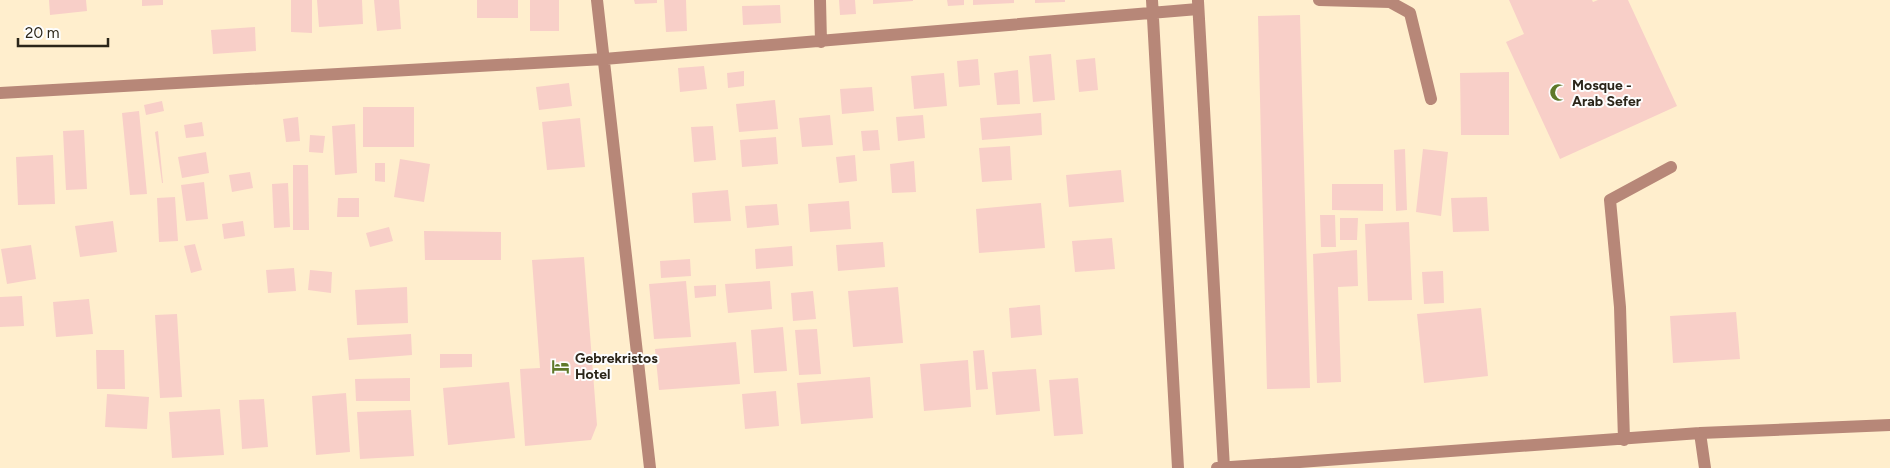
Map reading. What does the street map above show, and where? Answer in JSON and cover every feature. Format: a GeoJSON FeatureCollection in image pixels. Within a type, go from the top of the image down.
{"type":"FeatureCollection","features":[{"type":"Feature","properties":{"kind":"street"},"geometry":{"type":"LineString","coordinates":[[597,0],[650,468]]}},
{"type":"Feature","properties":{"kind":"street"},"geometry":{"type":"LineString","coordinates":[[820,0],[821,42]]}},
{"type":"Feature","properties":{"kind":"street"},"geometry":{"type":"LineString","coordinates":[[1152,0],[1178,468]]}},
{"type":"Feature","properties":{"kind":"street"},"geometry":{"type":"LineString","coordinates":[[1319,0],[1390,2],[1410,13],[1431,99]]}},
{"type":"Feature","properties":{"kind":"street"},"geometry":{"type":"LineString","coordinates":[[0,93],[604,59],[1152,14],[1198,4],[1224,468]]}},
{"type":"Feature","properties":{"kind":"street"},"geometry":{"type":"LineString","coordinates":[[1624,440],[1620,307],[1610,200],[1671,166]]}},
{"type":"Feature","properties":{"kind":"street"},"geometry":{"type":"LineString","coordinates":[[1217,468],[1700,433],[1890,425]]}},
{"type":"Feature","properties":{"kind":"street"},"geometry":{"type":"LineString","coordinates":[[1700,433],[1705,468]]}},
{"type":"Feature","properties":{"kind":"building"},"geometry":{"type":"Polygon","coordinates":[[[49,0],[86,0],[87,11],[50,15],[49,0]]]}},
{"type":"Feature","properties":{"kind":"building"},"geometry":{"type":"Polygon","coordinates":[[[142,0],[163,0],[163,5],[142,6],[142,0]]]}},
{"type":"Feature","properties":{"kind":"building"},"geometry":{"type":"Polygon","coordinates":[[[291,0],[312,0],[312,33],[291,32],[291,0]]]}},
{"type":"Feature","properties":{"kind":"building"},"geometry":{"type":"Polygon","coordinates":[[[317,0],[362,0],[363,24],[319,27],[317,0]]]}},
{"type":"Feature","properties":{"kind":"building"},"geometry":{"type":"Polygon","coordinates":[[[374,0],[399,0],[401,29],[377,31],[374,0]]]}},
{"type":"Feature","properties":{"kind":"building"},"geometry":{"type":"Polygon","coordinates":[[[477,0],[518,0],[518,18],[477,18],[477,0]]]}},
{"type":"Feature","properties":{"kind":"building"},"geometry":{"type":"Polygon","coordinates":[[[530,0],[559,0],[559,31],[530,31],[530,0]]]}},
{"type":"Feature","properties":{"kind":"building"},"geometry":{"type":"Polygon","coordinates":[[[634,0],[657,0],[657,3],[635,4],[634,0]]]}},
{"type":"Feature","properties":{"kind":"building"},"geometry":{"type":"Polygon","coordinates":[[[664,0],[686,0],[687,31],[666,32],[664,0]]]}},
{"type":"Feature","properties":{"kind":"building"},"geometry":{"type":"Polygon","coordinates":[[[839,0],[855,0],[856,14],[840,15],[839,0]]]}},
{"type":"Feature","properties":{"kind":"building"},"geometry":{"type":"Polygon","coordinates":[[[873,0],[913,0],[913,1],[873,4],[873,0]]]}},
{"type":"Feature","properties":{"kind":"building"},"geometry":{"type":"Polygon","coordinates":[[[947,0],[964,0],[964,5],[948,6],[947,0]]]}},
{"type":"Feature","properties":{"kind":"building"},"geometry":{"type":"Polygon","coordinates":[[[973,0],[1014,0],[1014,3],[973,5],[973,0]]]}},
{"type":"Feature","properties":{"kind":"building"},"geometry":{"type":"Polygon","coordinates":[[[1035,0],[1065,0],[1065,2],[1035,3],[1035,0]]]}},
{"type":"Feature","properties":{"kind":"building"},"geometry":{"type":"Polygon","coordinates":[[[1509,0],[1592,0],[1593,2],[1598,0],[1628,0],[1677,106],[1560,159],[1506,42],[1524,34],[1509,0]]]}},
{"type":"Feature","properties":{"kind":"building"},"geometry":{"type":"Polygon","coordinates":[[[780,5],[781,23],[743,25],[742,6],[780,5]]]}},
{"type":"Feature","properties":{"kind":"building"},"geometry":{"type":"Polygon","coordinates":[[[1300,15],[1310,388],[1267,389],[1258,16],[1300,15]]]}},
{"type":"Feature","properties":{"kind":"building"},"geometry":{"type":"Polygon","coordinates":[[[255,27],[256,51],[213,54],[211,30],[255,27]]]}},
{"type":"Feature","properties":{"kind":"building"},"geometry":{"type":"Polygon","coordinates":[[[1051,54],[1055,100],[1033,102],[1029,56],[1051,54]]]}},
{"type":"Feature","properties":{"kind":"building"},"geometry":{"type":"Polygon","coordinates":[[[1095,58],[1098,90],[1079,92],[1076,60],[1095,58]]]}},
{"type":"Feature","properties":{"kind":"building"},"geometry":{"type":"Polygon","coordinates":[[[978,59],[980,85],[959,87],[957,61],[978,59]]]}},
{"type":"Feature","properties":{"kind":"building"},"geometry":{"type":"Polygon","coordinates":[[[704,66],[707,89],[680,92],[678,68],[704,66]]]}},
{"type":"Feature","properties":{"kind":"building"},"geometry":{"type":"Polygon","coordinates":[[[1018,70],[1020,104],[997,105],[994,73],[1018,70]]]}},
{"type":"Feature","properties":{"kind":"building"},"geometry":{"type":"Polygon","coordinates":[[[744,71],[744,86],[728,88],[727,73],[744,71]]]}},
{"type":"Feature","properties":{"kind":"building"},"geometry":{"type":"Polygon","coordinates":[[[1509,72],[1509,135],[1461,135],[1460,73],[1509,72]]]}},
{"type":"Feature","properties":{"kind":"building"},"geometry":{"type":"Polygon","coordinates":[[[944,73],[947,106],[914,109],[911,76],[944,73]]]}},
{"type":"Feature","properties":{"kind":"building"},"geometry":{"type":"Polygon","coordinates":[[[569,83],[572,106],[539,110],[536,87],[569,83]]]}},
{"type":"Feature","properties":{"kind":"building"},"geometry":{"type":"Polygon","coordinates":[[[872,87],[874,111],[842,114],[840,89],[872,87]]]}},
{"type":"Feature","properties":{"kind":"building"},"geometry":{"type":"Polygon","coordinates":[[[775,100],[778,129],[739,132],[736,104],[775,100]]]}},
{"type":"Feature","properties":{"kind":"building"},"geometry":{"type":"Polygon","coordinates":[[[162,101],[164,111],[146,115],[144,105],[162,101]]]}},
{"type":"Feature","properties":{"kind":"building"},"geometry":{"type":"Polygon","coordinates":[[[363,107],[414,107],[414,147],[363,147],[363,107]]]}},
{"type":"Feature","properties":{"kind":"building"},"geometry":{"type":"Polygon","coordinates":[[[139,111],[147,194],[130,195],[122,113],[139,111]]]}},
{"type":"Feature","properties":{"kind":"building"},"geometry":{"type":"Polygon","coordinates":[[[1041,113],[1042,135],[982,140],[980,118],[1041,113]]]}},
{"type":"Feature","properties":{"kind":"building"},"geometry":{"type":"Polygon","coordinates":[[[830,115],[833,145],[802,147],[799,118],[830,115]]]}},
{"type":"Feature","properties":{"kind":"building"},"geometry":{"type":"Polygon","coordinates":[[[923,115],[925,138],[898,141],[896,117],[923,115]]]}},
{"type":"Feature","properties":{"kind":"building"},"geometry":{"type":"Polygon","coordinates":[[[298,117],[300,141],[286,142],[283,119],[298,117]]]}},
{"type":"Feature","properties":{"kind":"building"},"geometry":{"type":"Polygon","coordinates":[[[580,118],[585,167],[547,170],[542,122],[580,118]]]}},
{"type":"Feature","properties":{"kind":"building"},"geometry":{"type":"Polygon","coordinates":[[[202,122],[204,136],[186,138],[184,125],[202,122]]]}},
{"type":"Feature","properties":{"kind":"building"},"geometry":{"type":"Polygon","coordinates":[[[355,124],[357,173],[335,175],[332,126],[355,124]]]}},
{"type":"Feature","properties":{"kind":"building"},"geometry":{"type":"Polygon","coordinates":[[[713,126],[716,160],[694,162],[691,127],[713,126]]]}},
{"type":"Feature","properties":{"kind":"building"},"geometry":{"type":"Polygon","coordinates":[[[84,130],[87,189],[66,190],[63,131],[84,130]]]}},
{"type":"Feature","properties":{"kind":"building"},"geometry":{"type":"Polygon","coordinates":[[[878,130],[880,150],[863,151],[861,131],[878,130]]]}},
{"type":"Feature","properties":{"kind":"building"},"geometry":{"type":"Polygon","coordinates":[[[158,131],[163,183],[155,132],[158,131]]]}},
{"type":"Feature","properties":{"kind":"building"},"geometry":{"type":"Polygon","coordinates":[[[310,135],[325,136],[323,153],[309,152],[310,135]]]}},
{"type":"Feature","properties":{"kind":"building"},"geometry":{"type":"Polygon","coordinates":[[[776,137],[778,164],[742,167],[740,140],[776,137]]]}},
{"type":"Feature","properties":{"kind":"building"},"geometry":{"type":"Polygon","coordinates":[[[1010,146],[1012,180],[982,182],[979,148],[1010,146]]]}},
{"type":"Feature","properties":{"kind":"building"},"geometry":{"type":"Polygon","coordinates":[[[1405,149],[1407,210],[1396,211],[1394,150],[1405,149]]]}},
{"type":"Feature","properties":{"kind":"building"},"geometry":{"type":"Polygon","coordinates":[[[1423,149],[1448,152],[1441,216],[1416,212],[1423,149]]]}},
{"type":"Feature","properties":{"kind":"building"},"geometry":{"type":"Polygon","coordinates":[[[206,152],[209,173],[182,178],[178,157],[206,152]]]}},
{"type":"Feature","properties":{"kind":"building"},"geometry":{"type":"Polygon","coordinates":[[[53,155],[55,204],[18,205],[16,157],[53,155]]]}},
{"type":"Feature","properties":{"kind":"building"},"geometry":{"type":"Polygon","coordinates":[[[855,155],[857,181],[839,183],[836,157],[855,155]]]}},
{"type":"Feature","properties":{"kind":"building"},"geometry":{"type":"Polygon","coordinates":[[[400,159],[430,164],[424,202],[394,197],[400,159]]]}},
{"type":"Feature","properties":{"kind":"building"},"geometry":{"type":"Polygon","coordinates":[[[914,161],[916,192],[892,193],[890,164],[914,161]]]}},
{"type":"Feature","properties":{"kind":"building"},"geometry":{"type":"Polygon","coordinates":[[[375,163],[385,163],[385,182],[375,181],[375,163]]]}},
{"type":"Feature","properties":{"kind":"building"},"geometry":{"type":"Polygon","coordinates":[[[293,165],[308,165],[309,230],[293,230],[293,165]]]}},
{"type":"Feature","properties":{"kind":"building"},"geometry":{"type":"Polygon","coordinates":[[[1121,170],[1124,202],[1069,207],[1066,175],[1121,170]]]}},
{"type":"Feature","properties":{"kind":"building"},"geometry":{"type":"Polygon","coordinates":[[[250,172],[253,188],[232,192],[229,175],[250,172]]]}},
{"type":"Feature","properties":{"kind":"building"},"geometry":{"type":"Polygon","coordinates":[[[204,182],[208,219],[186,221],[181,185],[204,182]]]}},
{"type":"Feature","properties":{"kind":"building"},"geometry":{"type":"Polygon","coordinates":[[[288,183],[290,227],[274,228],[272,184],[288,183]]]}},
{"type":"Feature","properties":{"kind":"building"},"geometry":{"type":"Polygon","coordinates":[[[1332,184],[1383,184],[1383,211],[1332,210],[1332,184]]]}},
{"type":"Feature","properties":{"kind":"building"},"geometry":{"type":"Polygon","coordinates":[[[728,190],[731,221],[694,223],[692,193],[728,190]]]}},
{"type":"Feature","properties":{"kind":"building"},"geometry":{"type":"Polygon","coordinates":[[[175,197],[178,241],[159,242],[157,198],[175,197]]]}},
{"type":"Feature","properties":{"kind":"building"},"geometry":{"type":"Polygon","coordinates":[[[1487,197],[1489,231],[1453,232],[1451,198],[1487,197]]]}},
{"type":"Feature","properties":{"kind":"building"},"geometry":{"type":"Polygon","coordinates":[[[338,198],[359,198],[359,217],[337,217],[338,198]]]}},
{"type":"Feature","properties":{"kind":"building"},"geometry":{"type":"Polygon","coordinates":[[[849,201],[851,229],[810,232],[808,204],[849,201]]]}},
{"type":"Feature","properties":{"kind":"building"},"geometry":{"type":"Polygon","coordinates":[[[1041,203],[1045,248],[979,253],[976,209],[1041,203]]]}},
{"type":"Feature","properties":{"kind":"building"},"geometry":{"type":"Polygon","coordinates":[[[777,204],[779,225],[747,228],[745,206],[777,204]]]}},
{"type":"Feature","properties":{"kind":"building"},"geometry":{"type":"Polygon","coordinates":[[[1320,215],[1335,215],[1336,247],[1321,247],[1320,215]]]}},
{"type":"Feature","properties":{"kind":"building"},"geometry":{"type":"Polygon","coordinates":[[[1340,218],[1358,218],[1357,240],[1340,240],[1340,218]]]}},
{"type":"Feature","properties":{"kind":"building"},"geometry":{"type":"Polygon","coordinates":[[[113,221],[117,252],[80,257],[75,226],[113,221]]]}},
{"type":"Feature","properties":{"kind":"building"},"geometry":{"type":"Polygon","coordinates":[[[243,221],[245,236],[224,239],[222,224],[243,221]]]}},
{"type":"Feature","properties":{"kind":"building"},"geometry":{"type":"Polygon","coordinates":[[[1409,222],[1412,300],[1368,301],[1365,224],[1409,222]]]}},
{"type":"Feature","properties":{"kind":"building"},"geometry":{"type":"Polygon","coordinates":[[[389,227],[393,241],[370,247],[366,233],[389,227]]]}},
{"type":"Feature","properties":{"kind":"building"},"geometry":{"type":"Polygon","coordinates":[[[424,231],[501,232],[501,260],[425,260],[424,231]]]}},
{"type":"Feature","properties":{"kind":"building"},"geometry":{"type":"Polygon","coordinates":[[[1112,238],[1115,269],[1075,272],[1072,241],[1112,238]]]}},
{"type":"Feature","properties":{"kind":"building"},"geometry":{"type":"Polygon","coordinates":[[[883,242],[885,267],[838,271],[836,245],[883,242]]]}},
{"type":"Feature","properties":{"kind":"building"},"geometry":{"type":"Polygon","coordinates":[[[195,244],[202,270],[191,273],[184,246],[195,244]]]}},
{"type":"Feature","properties":{"kind":"building"},"geometry":{"type":"Polygon","coordinates":[[[31,245],[36,279],[7,284],[1,249],[31,245]]]}},
{"type":"Feature","properties":{"kind":"building"},"geometry":{"type":"Polygon","coordinates":[[[792,246],[793,266],[756,269],[755,249],[792,246]]]}},
{"type":"Feature","properties":{"kind":"building"},"geometry":{"type":"Polygon","coordinates":[[[1357,250],[1358,286],[1338,287],[1341,382],[1317,383],[1313,254],[1357,250]]]}},
{"type":"Feature","properties":{"kind":"building"},"geometry":{"type":"Polygon","coordinates":[[[584,257],[597,425],[591,440],[525,446],[520,369],[540,368],[532,260],[584,257]]]}},
{"type":"Feature","properties":{"kind":"building"},"geometry":{"type":"Polygon","coordinates":[[[690,259],[691,276],[661,278],[660,261],[690,259]]]}},
{"type":"Feature","properties":{"kind":"building"},"geometry":{"type":"Polygon","coordinates":[[[294,268],[296,291],[268,293],[266,270],[294,268]]]}},
{"type":"Feature","properties":{"kind":"building"},"geometry":{"type":"Polygon","coordinates":[[[310,270],[332,272],[331,293],[308,290],[310,270]]]}},
{"type":"Feature","properties":{"kind":"building"},"geometry":{"type":"Polygon","coordinates":[[[1443,271],[1444,303],[1424,304],[1422,272],[1443,271]]]}},
{"type":"Feature","properties":{"kind":"building"},"geometry":{"type":"Polygon","coordinates":[[[686,281],[691,337],[654,339],[649,284],[686,281]]]}},
{"type":"Feature","properties":{"kind":"building"},"geometry":{"type":"Polygon","coordinates":[[[770,281],[772,309],[728,313],[725,284],[770,281]]]}},
{"type":"Feature","properties":{"kind":"building"},"geometry":{"type":"Polygon","coordinates":[[[716,285],[716,296],[695,298],[694,286],[716,285]]]}},
{"type":"Feature","properties":{"kind":"building"},"geometry":{"type":"Polygon","coordinates":[[[407,287],[408,323],[357,325],[355,290],[407,287]]]}},
{"type":"Feature","properties":{"kind":"building"},"geometry":{"type":"Polygon","coordinates":[[[898,287],[903,343],[853,347],[848,291],[898,287]]]}},
{"type":"Feature","properties":{"kind":"building"},"geometry":{"type":"Polygon","coordinates":[[[813,291],[816,319],[793,321],[791,293],[813,291]]]}},
{"type":"Feature","properties":{"kind":"building"},"geometry":{"type":"Polygon","coordinates":[[[22,296],[24,326],[0,327],[0,297],[22,296]]]}},
{"type":"Feature","properties":{"kind":"building"},"geometry":{"type":"Polygon","coordinates":[[[89,299],[93,334],[56,337],[53,302],[89,299]]]}},
{"type":"Feature","properties":{"kind":"building"},"geometry":{"type":"Polygon","coordinates":[[[1040,305],[1042,335],[1011,338],[1009,308],[1040,305]]]}},
{"type":"Feature","properties":{"kind":"building"},"geometry":{"type":"Polygon","coordinates":[[[1481,308],[1488,376],[1424,383],[1417,314],[1481,308]]]}},
{"type":"Feature","properties":{"kind":"building"},"geometry":{"type":"Polygon","coordinates":[[[1736,312],[1740,359],[1673,363],[1670,316],[1736,312]]]}},
{"type":"Feature","properties":{"kind":"building"},"geometry":{"type":"Polygon","coordinates":[[[177,314],[182,397],[160,398],[155,315],[177,314]]]}},
{"type":"Feature","properties":{"kind":"building"},"geometry":{"type":"Polygon","coordinates":[[[783,327],[787,371],[754,373],[751,330],[783,327]]]}},
{"type":"Feature","properties":{"kind":"building"},"geometry":{"type":"Polygon","coordinates":[[[817,329],[821,374],[799,375],[795,330],[817,329]]]}},
{"type":"Feature","properties":{"kind":"building"},"geometry":{"type":"Polygon","coordinates":[[[411,334],[412,355],[349,360],[347,338],[411,334]]]}},
{"type":"Feature","properties":{"kind":"building"},"geometry":{"type":"Polygon","coordinates":[[[736,342],[740,384],[659,390],[655,349],[736,342]]]}},
{"type":"Feature","properties":{"kind":"building"},"geometry":{"type":"Polygon","coordinates":[[[96,350],[124,350],[125,389],[97,389],[96,350]]]}},
{"type":"Feature","properties":{"kind":"building"},"geometry":{"type":"Polygon","coordinates":[[[984,350],[988,389],[976,390],[973,351],[984,350]]]}},
{"type":"Feature","properties":{"kind":"building"},"geometry":{"type":"Polygon","coordinates":[[[440,354],[472,354],[472,367],[440,368],[440,354]]]}},
{"type":"Feature","properties":{"kind":"building"},"geometry":{"type":"Polygon","coordinates":[[[968,360],[971,407],[924,411],[920,364],[968,360]]]}},
{"type":"Feature","properties":{"kind":"building"},"geometry":{"type":"Polygon","coordinates":[[[1036,369],[1040,411],[996,415],[992,372],[1036,369]]]}},
{"type":"Feature","properties":{"kind":"building"},"geometry":{"type":"Polygon","coordinates":[[[870,377],[873,418],[801,424],[797,383],[870,377]]]}},
{"type":"Feature","properties":{"kind":"building"},"geometry":{"type":"Polygon","coordinates":[[[410,378],[410,401],[356,401],[355,379],[410,378]]]}},
{"type":"Feature","properties":{"kind":"building"},"geometry":{"type":"Polygon","coordinates":[[[1078,378],[1083,434],[1054,436],[1049,380],[1078,378]]]}},
{"type":"Feature","properties":{"kind":"building"},"geometry":{"type":"Polygon","coordinates":[[[509,382],[515,438],[448,445],[443,388],[509,382]]]}},
{"type":"Feature","properties":{"kind":"building"},"geometry":{"type":"Polygon","coordinates":[[[776,391],[779,426],[745,429],[742,394],[776,391]]]}},
{"type":"Feature","properties":{"kind":"building"},"geometry":{"type":"Polygon","coordinates":[[[346,393],[350,452],[316,455],[312,396],[346,393]]]}},
{"type":"Feature","properties":{"kind":"building"},"geometry":{"type":"Polygon","coordinates":[[[107,394],[149,397],[147,429],[105,427],[107,394]]]}},
{"type":"Feature","properties":{"kind":"building"},"geometry":{"type":"Polygon","coordinates":[[[264,399],[268,447],[242,449],[239,400],[264,399]]]}},
{"type":"Feature","properties":{"kind":"building"},"geometry":{"type":"Polygon","coordinates":[[[220,409],[224,455],[172,458],[169,412],[220,409]]]}},
{"type":"Feature","properties":{"kind":"building"},"geometry":{"type":"Polygon","coordinates":[[[411,410],[414,456],[360,459],[357,412],[411,410]]]}},
{"type":"Feature","properties":{"kind":"place","name":"Mosque - Arab Sefer"},"geometry":{"type":"Point","coordinates":[1558,93]}},
{"type":"Feature","properties":{"kind":"place","name":"Gebrekristos Hotel"},"geometry":{"type":"Point","coordinates":[561,366]}}]}
